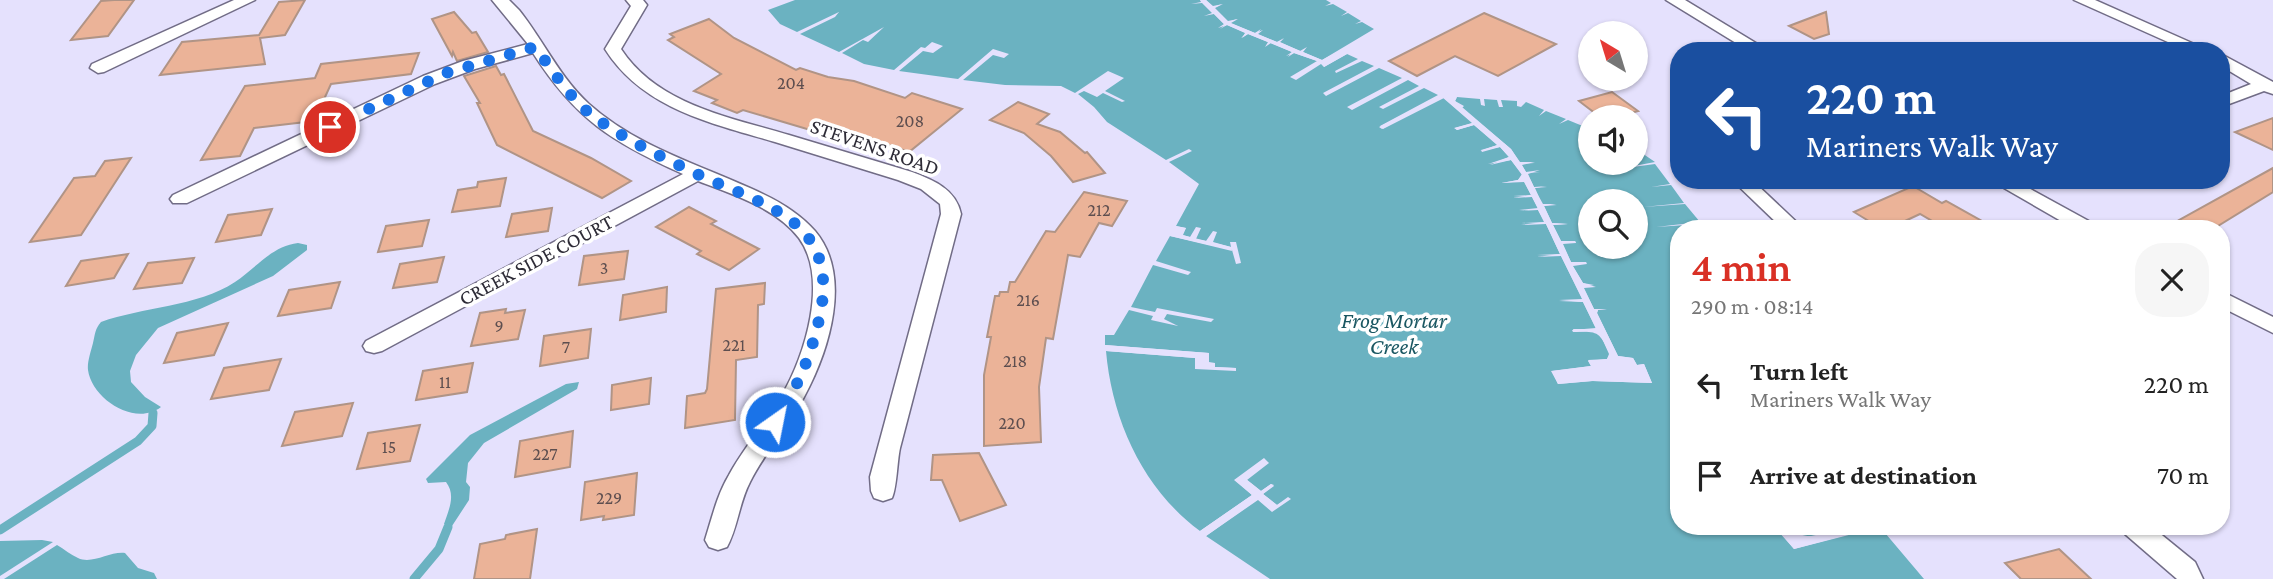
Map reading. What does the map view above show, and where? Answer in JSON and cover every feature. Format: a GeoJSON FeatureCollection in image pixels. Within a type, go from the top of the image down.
{"type":"FeatureCollection","features":[{"type":"Feature","properties":{"kind":"street"},"geometry":{"type":"LineString","coordinates":[[98,68],[247,0]]}},
{"type":"Feature","properties":{"kind":"street"},"geometry":{"type":"LineString","coordinates":[[500,0],[517,18],[535,47],[587,111],[624,137],[791,219],[817,251],[825,292],[814,339],[798,386],[738,482],[718,540]]}},
{"type":"Feature","properties":{"kind":"street","name":"STEVENS ROAD"},"geometry":{"type":"LineString","coordinates":[[634,0],[639,5],[635,16],[617,38],[613,49],[628,69],[667,100],[696,113],[905,176],[928,185],[949,202],[951,214],[888,448],[882,477],[883,491]]}},
{"type":"Feature","properties":{"kind":"street"},"geometry":{"type":"LineString","coordinates":[[1674,0],[1745,42]]}},
{"type":"Feature","properties":{"kind":"street"},"geometry":{"type":"LineString","coordinates":[[2082,0],[2181,42]]}},
{"type":"Feature","properties":{"kind":"street"},"geometry":{"type":"LineString","coordinates":[[180,200],[429,80],[469,65],[535,47]]}},
{"type":"Feature","properties":{"kind":"street"},"geometry":{"type":"LineString","coordinates":[[2230,64],[2268,87]]}},
{"type":"Feature","properties":{"kind":"street"},"geometry":{"type":"LineString","coordinates":[[2230,99],[2268,87]]}},
{"type":"Feature","properties":{"kind":"street","name":"CREEK SIDE COURT"},"geometry":{"type":"LineString","coordinates":[[374,346],[697,174]]}},
{"type":"Feature","properties":{"kind":"street"},"geometry":{"type":"LineString","coordinates":[[1751,189],[1784,220]]}},
{"type":"Feature","properties":{"kind":"street"},"geometry":{"type":"LineString","coordinates":[[2022,189],[2074,220]]}},
{"type":"Feature","properties":{"kind":"street"},"geometry":{"type":"LineString","coordinates":[[2230,303],[2273,326]]}},
{"type":"Feature","properties":{"kind":"street"},"geometry":{"type":"LineString","coordinates":[[2144,535],[2186,570],[2190,579]]}},
{"type":"Feature","properties":{"kind":"water","name":"Frog Mortar Creek"},"geometry":{"type":"Polygon","coordinates":[[[795,0],[1200,0],[1225,25],[1220,29],[1227,25],[1246,33],[1241,38],[1248,34],[1292,52],[1288,57],[1294,53],[1323,63],[1324,67],[1347,54],[1358,59],[1335,71],[1336,73],[1362,61],[1374,66],[1323,93],[1326,96],[1379,68],[1402,78],[1347,107],[1352,110],[1408,80],[1419,86],[1379,107],[1383,109],[1424,88],[1438,95],[1380,126],[1383,129],[1444,98],[1473,123],[1455,128],[1457,130],[1474,125],[1498,145],[1481,150],[1482,152],[1500,147],[1509,157],[1490,165],[1511,160],[1522,175],[1518,180],[1502,183],[1524,181],[1531,195],[1513,196],[1532,197],[1538,209],[1519,211],[1538,210],[1545,222],[1521,223],[1546,224],[1560,254],[1537,255],[1561,256],[1583,300],[1559,301],[1583,302],[1596,329],[1573,329],[1574,332],[1597,334],[1610,354],[1607,359],[1588,361],[1591,366],[1552,371],[1558,384],[1593,381],[1652,383],[1644,364],[1637,365],[1633,358],[1618,356],[1597,313],[1598,310],[1607,310],[1594,309],[1583,287],[1594,285],[1583,283],[1572,265],[1587,262],[1571,262],[1562,243],[1576,243],[1561,241],[1553,225],[1568,224],[1552,223],[1544,206],[1556,204],[1543,204],[1534,188],[1547,188],[1534,187],[1527,173],[1540,172],[1526,172],[1521,164],[1534,163],[1520,163],[1511,149],[1455,101],[1457,97],[1480,99],[1481,105],[1485,106],[1484,99],[1497,100],[1499,107],[1503,107],[1501,100],[1517,101],[1517,106],[1521,107],[1526,102],[1544,110],[1539,116],[1546,111],[1566,119],[1559,124],[1568,120],[1578,124],[1578,175],[1648,175],[1648,165],[1655,164],[1670,184],[1651,187],[1670,185],[1670,189],[1674,189],[1684,203],[1648,207],[1648,189],[1578,189],[1578,259],[1648,259],[1648,207],[1685,204],[1698,220],[1670,220],[1670,225],[1656,227],[1670,226],[1670,535],[1782,535],[1794,549],[1849,535],[1887,535],[1924,579],[1270,579],[1206,536],[1258,499],[1272,511],[1288,498],[1277,505],[1263,494],[1274,485],[1271,484],[1261,491],[1246,479],[1269,462],[1235,480],[1252,495],[1200,531],[1162,495],[1147,474],[1123,427],[1109,377],[1106,351],[1195,358],[1196,369],[1236,368],[1215,367],[1209,363],[1209,353],[1105,345],[1105,335],[1114,335],[1129,310],[1153,316],[1151,320],[1178,326],[1164,319],[1167,314],[1211,322],[1214,319],[1157,308],[1155,312],[1131,307],[1153,265],[1188,275],[1191,272],[1156,261],[1170,236],[1232,251],[1231,247],[1182,235],[1186,228],[1176,226],[1199,184],[1169,162],[1192,151],[1189,149],[1166,160],[1107,122],[1078,94],[1084,91],[1097,97],[1103,93],[1125,101],[1105,91],[1124,78],[1108,71],[1075,93],[1061,86],[1005,85],[963,80],[993,55],[1004,58],[1009,54],[993,49],[958,79],[899,71],[923,51],[933,53],[943,46],[932,42],[925,48],[921,47],[894,70],[864,64],[842,53],[863,40],[868,42],[884,27],[839,52],[800,34],[835,17],[839,12],[797,32],[780,24],[768,10],[795,0]]]}},
{"type":"Feature","properties":{"kind":"water"},"geometry":{"type":"Polygon","coordinates":[[[1206,0],[1326,0],[1331,3],[1325,6],[1333,4],[1347,12],[1341,16],[1348,13],[1361,21],[1355,24],[1362,22],[1374,29],[1322,60],[1279,42],[1284,39],[1277,42],[1257,34],[1261,29],[1255,33],[1230,23],[1237,19],[1228,22],[1214,8],[1222,4],[1213,7],[1206,0]]]}},
{"type":"Feature","properties":{"kind":"water"},"geometry":{"type":"Polygon","coordinates":[[[298,243],[307,245],[307,250],[273,276],[158,328],[136,355],[130,371],[131,382],[145,397],[161,407],[139,414],[128,412],[116,407],[97,391],[91,381],[88,367],[101,322],[204,297],[235,282],[280,248],[298,243]]]}},
{"type":"Feature","properties":{"kind":"water"},"geometry":{"type":"Polygon","coordinates":[[[579,382],[577,389],[484,443],[468,463],[466,482],[470,487],[469,500],[452,526],[444,524],[451,502],[449,487],[446,482],[428,483],[426,479],[470,435],[566,384],[579,382]]]}},
{"type":"Feature","properties":{"kind":"water"},"geometry":{"type":"Polygon","coordinates":[[[0,541],[53,542],[0,576],[0,541]]]}},
{"type":"Feature","properties":{"kind":"water"},"geometry":{"type":"Polygon","coordinates":[[[57,545],[83,560],[125,553],[138,568],[154,573],[157,579],[4,579],[57,545]]]}},
{"type":"Feature","properties":{"kind":"pier"},"geometry":{"type":"Polygon","coordinates":[[[1200,0],[1206,0],[1213,6],[1223,4],[1215,8],[1228,21],[1238,19],[1231,23],[1255,33],[1263,30],[1258,34],[1277,42],[1284,38],[1280,42],[1300,51],[1307,47],[1303,52],[1322,60],[1339,51],[1347,54],[1324,67],[1321,64],[1296,80],[1290,77],[1317,61],[1294,53],[1286,56],[1292,52],[1271,43],[1265,47],[1268,42],[1248,34],[1242,38],[1245,33],[1227,25],[1218,28],[1224,24],[1214,14],[1204,16],[1212,13],[1202,3],[1191,4],[1201,2],[1200,0]]]}},
{"type":"Feature","properties":{"kind":"pier"},"geometry":{"type":"Polygon","coordinates":[[[1439,96],[1452,100],[1457,97],[1455,101],[1511,149],[1520,162],[1535,162],[1522,165],[1526,172],[1540,170],[1528,174],[1534,187],[1547,186],[1535,188],[1542,204],[1557,205],[1544,206],[1552,223],[1568,224],[1553,225],[1561,241],[1576,243],[1563,244],[1571,262],[1587,264],[1573,266],[1583,283],[1596,287],[1584,288],[1594,309],[1607,309],[1598,310],[1597,313],[1618,356],[1633,358],[1637,365],[1644,364],[1652,383],[1592,381],[1558,384],[1551,371],[1591,366],[1588,360],[1607,359],[1609,354],[1600,334],[1594,331],[1573,332],[1572,330],[1596,328],[1583,302],[1559,300],[1582,299],[1561,256],[1537,257],[1560,254],[1546,224],[1521,225],[1544,222],[1538,210],[1519,210],[1538,208],[1532,197],[1513,198],[1531,195],[1524,182],[1501,183],[1518,180],[1522,174],[1511,160],[1488,164],[1509,157],[1500,147],[1480,151],[1497,145],[1474,125],[1457,130],[1454,128],[1472,123],[1442,97],[1382,129],[1379,127],[1439,96]],[[1613,354],[1609,362],[1594,364],[1592,369],[1557,374],[1560,381],[1593,378],[1647,380],[1641,368],[1635,368],[1631,362],[1621,362],[1613,354]]]}},
{"type":"Feature","properties":{"kind":"pier"},"geometry":{"type":"Polygon","coordinates":[[[1176,226],[1186,228],[1183,235],[1190,237],[1196,227],[1201,228],[1196,239],[1206,241],[1213,231],[1217,232],[1213,242],[1231,247],[1230,242],[1236,242],[1241,263],[1236,264],[1232,250],[1170,236],[1172,233],[1179,235],[1181,231],[1174,229],[1176,226]]]}},
{"type":"Feature","properties":{"kind":"pier"},"geometry":{"type":"Polygon","coordinates":[[[1105,345],[1209,353],[1209,362],[1215,363],[1215,367],[1236,368],[1236,371],[1195,369],[1195,358],[1106,351],[1105,345]]]}},
{"type":"Feature","properties":{"kind":"pier"},"geometry":{"type":"Polygon","coordinates":[[[1264,458],[1269,463],[1247,480],[1261,491],[1271,484],[1274,486],[1263,494],[1277,505],[1288,497],[1291,499],[1272,512],[1258,500],[1206,536],[1200,531],[1252,495],[1234,480],[1264,458]]]}},
{"type":"Feature","properties":{"kind":"pier"},"geometry":{"type":"Polygon","coordinates":[[[1782,535],[1787,535],[1795,545],[1833,535],[1846,535],[1794,549],[1782,535]]]}},
{"type":"Feature","properties":{"kind":"pier"},"geometry":{"type":"Polygon","coordinates":[[[1793,535],[1830,535],[1807,541],[1793,535]]]}},
{"type":"Feature","properties":{"kind":"building"},"geometry":{"type":"Polygon","coordinates":[[[134,0],[108,36],[71,40],[101,1],[134,0]]]}},
{"type":"Feature","properties":{"kind":"building"},"geometry":{"type":"Polygon","coordinates":[[[305,0],[285,35],[260,38],[265,64],[160,75],[182,42],[259,35],[279,2],[305,0]]]}},
{"type":"Feature","properties":{"kind":"building"},"geometry":{"type":"Polygon","coordinates":[[[454,12],[472,33],[476,32],[488,52],[457,61],[453,52],[452,56],[432,19],[454,12]]]}},
{"type":"Feature","properties":{"kind":"building"},"geometry":{"type":"Polygon","coordinates":[[[1826,12],[1829,34],[1814,39],[1789,26],[1826,12]]]}},
{"type":"Feature","properties":{"kind":"building"},"geometry":{"type":"Polygon","coordinates":[[[1484,13],[1556,44],[1498,76],[1455,56],[1417,76],[1389,61],[1484,13]]]}},
{"type":"Feature","properties":{"kind":"building"},"geometry":{"type":"Polygon","coordinates":[[[709,19],[734,38],[796,70],[800,68],[828,77],[854,81],[905,98],[912,93],[962,109],[909,152],[847,130],[837,138],[743,110],[737,113],[712,103],[717,100],[694,91],[721,74],[668,40],[674,37],[670,34],[709,19]]]}},
{"type":"Feature","properties":{"kind":"building"},"geometry":{"type":"Polygon","coordinates":[[[419,53],[411,74],[331,84],[314,121],[254,128],[240,156],[201,160],[245,86],[315,78],[321,64],[419,53]]]}},
{"type":"Feature","properties":{"kind":"building"},"geometry":{"type":"Polygon","coordinates":[[[496,66],[501,75],[504,74],[533,131],[591,158],[631,181],[602,198],[497,145],[477,103],[480,103],[464,76],[496,66]]]}},
{"type":"Feature","properties":{"kind":"building"},"geometry":{"type":"Polygon","coordinates":[[[1612,92],[1630,105],[1584,105],[1579,101],[1612,92]]]}},
{"type":"Feature","properties":{"kind":"building"},"geometry":{"type":"Polygon","coordinates":[[[1018,102],[1049,114],[1037,124],[1060,132],[1087,152],[1105,173],[1073,182],[1051,156],[1024,133],[990,120],[1018,102]]]}},
{"type":"Feature","properties":{"kind":"building"},"geometry":{"type":"Polygon","coordinates":[[[2273,118],[2273,150],[2235,132],[2273,118]]]}},
{"type":"Feature","properties":{"kind":"building"},"geometry":{"type":"Polygon","coordinates":[[[131,158],[81,235],[30,242],[74,178],[95,176],[105,161],[131,158]]]}},
{"type":"Feature","properties":{"kind":"building"},"geometry":{"type":"Polygon","coordinates":[[[2273,168],[2273,192],[2228,220],[2179,220],[2273,168]]]}},
{"type":"Feature","properties":{"kind":"building"},"geometry":{"type":"Polygon","coordinates":[[[506,178],[500,206],[452,212],[458,190],[477,187],[478,182],[506,178]]]}},
{"type":"Feature","properties":{"kind":"building"},"geometry":{"type":"Polygon","coordinates":[[[1906,189],[1918,189],[1980,220],[1930,220],[1920,214],[1907,220],[1867,220],[1854,212],[1906,189]]]}},
{"type":"Feature","properties":{"kind":"building"},"geometry":{"type":"Polygon","coordinates":[[[1084,192],[1127,201],[1112,226],[1099,223],[1080,257],[1068,255],[1053,339],[1046,338],[1039,387],[1041,442],[984,446],[984,375],[991,337],[987,337],[995,296],[999,296],[1000,292],[1008,292],[1010,282],[1015,282],[1046,231],[1055,232],[1084,192]]]}},
{"type":"Feature","properties":{"kind":"building"},"geometry":{"type":"Polygon","coordinates":[[[689,207],[716,221],[711,224],[759,249],[729,270],[697,254],[701,251],[656,227],[689,207]]]}},
{"type":"Feature","properties":{"kind":"building"},"geometry":{"type":"Polygon","coordinates":[[[552,208],[548,231],[506,237],[512,214],[552,208]]]}},
{"type":"Feature","properties":{"kind":"building"},"geometry":{"type":"Polygon","coordinates":[[[272,209],[261,235],[216,242],[228,215],[272,209]]]}},
{"type":"Feature","properties":{"kind":"building"},"geometry":{"type":"Polygon","coordinates":[[[429,220],[422,246],[378,252],[386,226],[429,220]]]}},
{"type":"Feature","properties":{"kind":"building"},"geometry":{"type":"Polygon","coordinates":[[[628,251],[624,279],[579,285],[584,256],[628,251]]]}},
{"type":"Feature","properties":{"kind":"building"},"geometry":{"type":"Polygon","coordinates":[[[128,254],[114,278],[66,286],[81,261],[128,254]]]}},
{"type":"Feature","properties":{"kind":"building"},"geometry":{"type":"Polygon","coordinates":[[[444,257],[437,282],[393,288],[400,264],[444,257]]]}},
{"type":"Feature","properties":{"kind":"building"},"geometry":{"type":"Polygon","coordinates":[[[194,258],[182,283],[134,289],[148,263],[194,258]]]}},
{"type":"Feature","properties":{"kind":"building"},"geometry":{"type":"Polygon","coordinates":[[[340,282],[331,308],[278,316],[289,290],[340,282]]]}},
{"type":"Feature","properties":{"kind":"building"},"geometry":{"type":"Polygon","coordinates":[[[765,283],[764,304],[758,305],[757,357],[736,360],[735,420],[685,428],[687,396],[705,393],[707,389],[716,289],[765,283]]]}},
{"type":"Feature","properties":{"kind":"building"},"geometry":{"type":"Polygon","coordinates":[[[667,287],[666,312],[620,320],[623,295],[667,287]]]}},
{"type":"Feature","properties":{"kind":"building"},"geometry":{"type":"Polygon","coordinates":[[[506,309],[505,313],[525,310],[518,339],[471,346],[480,313],[506,309]]]}},
{"type":"Feature","properties":{"kind":"building"},"geometry":{"type":"Polygon","coordinates":[[[228,323],[214,355],[164,363],[177,333],[228,323]]]}},
{"type":"Feature","properties":{"kind":"building"},"geometry":{"type":"Polygon","coordinates":[[[591,329],[588,358],[540,366],[544,336],[591,329]]]}},
{"type":"Feature","properties":{"kind":"building"},"geometry":{"type":"Polygon","coordinates":[[[281,359],[269,390],[211,399],[224,368],[281,359]]]}},
{"type":"Feature","properties":{"kind":"building"},"geometry":{"type":"Polygon","coordinates":[[[473,363],[467,392],[416,400],[423,371],[473,363]]]}},
{"type":"Feature","properties":{"kind":"building"},"geometry":{"type":"Polygon","coordinates":[[[651,378],[649,404],[611,410],[612,385],[651,378]]]}},
{"type":"Feature","properties":{"kind":"building"},"geometry":{"type":"Polygon","coordinates":[[[353,403],[342,436],[282,446],[295,412],[353,403]]]}},
{"type":"Feature","properties":{"kind":"building"},"geometry":{"type":"Polygon","coordinates":[[[420,425],[410,461],[357,469],[368,433],[420,425]]]}},
{"type":"Feature","properties":{"kind":"building"},"geometry":{"type":"Polygon","coordinates":[[[573,431],[570,467],[515,477],[520,441],[573,431]]]}},
{"type":"Feature","properties":{"kind":"building"},"geometry":{"type":"Polygon","coordinates":[[[979,453],[1006,505],[960,521],[942,480],[931,480],[933,455],[979,453]]]}},
{"type":"Feature","properties":{"kind":"building"},"geometry":{"type":"Polygon","coordinates":[[[637,473],[634,515],[581,520],[585,482],[637,473]]]}},
{"type":"Feature","properties":{"kind":"building"},"geometry":{"type":"Polygon","coordinates":[[[537,529],[530,579],[474,579],[480,544],[537,529]]]}},
{"type":"Feature","properties":{"kind":"building"},"geometry":{"type":"Polygon","coordinates":[[[2059,549],[2091,579],[2021,579],[2005,563],[2059,549]]]}},
{"type":"Feature","properties":{"kind":"waterway"},"geometry":{"type":"LineString","coordinates":[[0,530],[138,441],[152,426],[153,413]]}},
{"type":"Feature","properties":{"kind":"waterway"},"geometry":{"type":"LineString","coordinates":[[414,579],[439,549],[448,527]]}},
{"type":"Feature","properties":{"kind":"route"},"geometry":{"type":"LineString","coordinates":[[330,127],[446,73],[535,47],[578,103],[598,120],[624,137],[697,174],[772,208],[791,219],[807,235],[817,251],[825,292],[814,339],[798,386],[775,422]]}}]}
